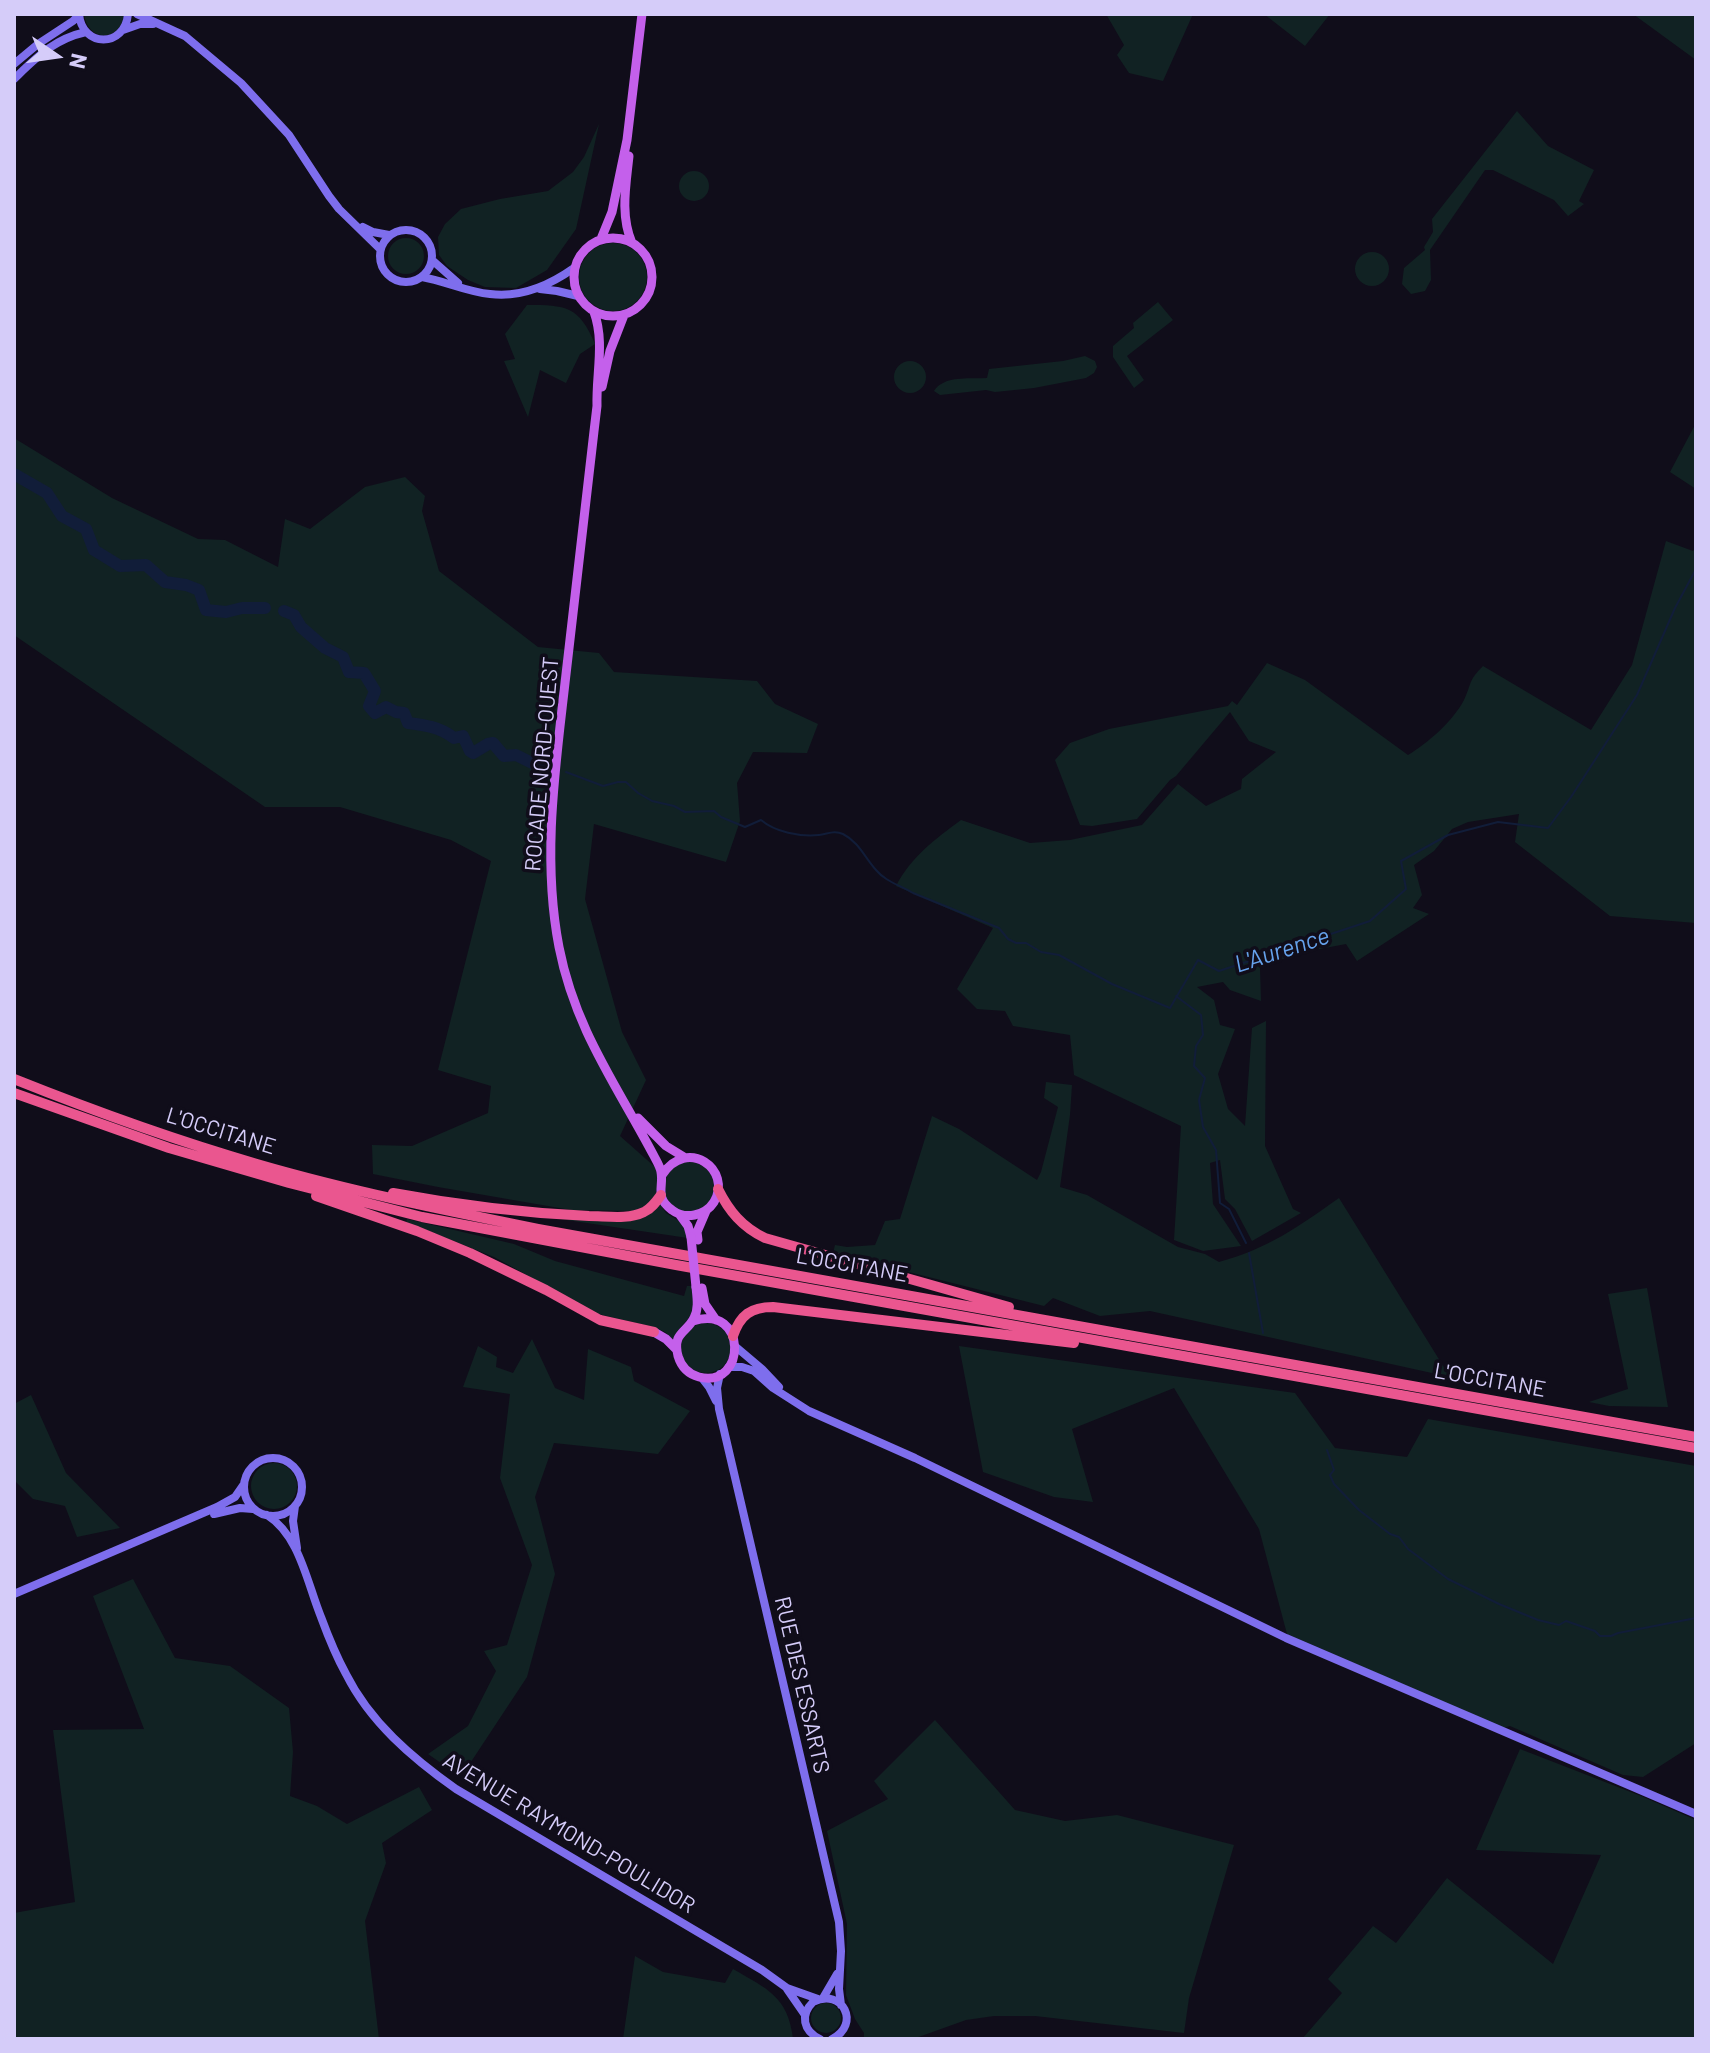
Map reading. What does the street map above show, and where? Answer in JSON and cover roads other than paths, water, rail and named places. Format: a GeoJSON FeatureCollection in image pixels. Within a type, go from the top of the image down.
{"type":"FeatureCollection","features":[{"type":"Feature","properties":{"kind":"highway","name":"L'OCCITANE"},"geometry":{"type":"LineString","coordinates":[[14,1079],[186,1143],[405,1202],[538,1229],[1696,1437]]}},
{"type":"Feature","properties":{"kind":"highway","name":"L'OCCITANE"},"geometry":{"type":"LineString","coordinates":[[14,1093],[169,1148],[422,1217],[1696,1448]]}},
{"type":"Feature","properties":{"kind":"highway"},"geometry":{"type":"LineString","coordinates":[[289,1183],[321,1198],[470,1253],[600,1320],[654,1332]]}},
{"type":"Feature","properties":{"kind":"highway"},"geometry":{"type":"LineString","coordinates":[[343,1187],[356,1185],[473,1206],[618,1217],[646,1211],[661,1195]]}},
{"type":"Feature","properties":{"kind":"highway"},"geometry":{"type":"LineString","coordinates":[[718,1189],[738,1220],[751,1232],[765,1238],[1013,1308],[1045,1320]]}},
{"type":"Feature","properties":{"kind":"highway"},"geometry":{"type":"LineString","coordinates":[[734,1341],[739,1321],[748,1312],[773,1307],[1105,1347],[1124,1346]]}},
{"type":"Feature","properties":{"kind":"main road"},"geometry":{"type":"LineString","coordinates":[[79,14],[86,32],[92,37],[107,39],[140,24],[157,24]]}},
{"type":"Feature","properties":{"kind":"main road"},"geometry":{"type":"LineString","coordinates":[[14,64],[79,14]]}},
{"type":"Feature","properties":{"kind":"main road"},"geometry":{"type":"LineString","coordinates":[[123,30],[128,14]]}},
{"type":"Feature","properties":{"kind":"main road"},"geometry":{"type":"LineString","coordinates":[[137,14],[185,36],[241,83],[289,135],[329,196],[380,249]]}},
{"type":"Feature","properties":{"kind":"main road"},"geometry":{"type":"LineString","coordinates":[[601,239],[612,212],[627,140],[642,14]]}},
{"type":"Feature","properties":{"kind":"main road"},"geometry":{"type":"LineString","coordinates":[[14,79],[41,53],[63,39],[86,32]]}},
{"type":"Feature","properties":{"kind":"main road"},"geometry":{"type":"LineString","coordinates":[[627,140],[629,151],[624,214],[632,243]]}},
{"type":"Feature","properties":{"kind":"main road"},"geometry":{"type":"LineString","coordinates":[[355,223],[373,232],[389,235],[402,230],[417,232],[427,241],[432,253],[432,260],[422,277],[402,282],[391,278],[381,266],[380,249],[389,235]]}},
{"type":"Feature","properties":{"kind":"main road"},"geometry":{"type":"LineString","coordinates":[[594,312],[609,316],[624,315],[645,300],[651,288],[650,265],[645,254],[632,243],[612,237],[601,239],[589,245],[574,268],[574,287],[578,296],[594,312],[599,328],[597,406]]}},
{"type":"Feature","properties":{"kind":"main road"},"geometry":{"type":"LineString","coordinates":[[432,260],[462,287]]}},
{"type":"Feature","properties":{"kind":"main road"},"geometry":{"type":"LineString","coordinates":[[422,277],[489,294],[514,294],[557,280],[574,268]]}},
{"type":"Feature","properties":{"kind":"main road"},"geometry":{"type":"LineString","coordinates":[[536,289],[578,296]]}},
{"type":"Feature","properties":{"kind":"main road"},"geometry":{"type":"LineString","coordinates":[[597,406],[610,351],[624,315]]}},
{"type":"Feature","properties":{"kind":"main road","name":"ROCADE NORD-OUEST"},"geometry":{"type":"LineString","coordinates":[[597,406],[554,779],[549,870],[554,920],[567,982],[583,1028],[630,1110]]}},
{"type":"Feature","properties":{"kind":"main road"},"geometry":{"type":"LineString","coordinates":[[630,1110],[666,1146],[684,1157]]}},
{"type":"Feature","properties":{"kind":"main road"},"geometry":{"type":"LineString","coordinates":[[630,1110],[662,1175]]}},
{"type":"Feature","properties":{"kind":"main road"},"geometry":{"type":"LineString","coordinates":[[693,1321],[699,1287],[694,1238],[680,1215],[665,1204],[660,1185],[667,1167],[684,1157],[698,1158],[710,1166],[717,1179],[715,1201],[706,1211],[694,1238]]}},
{"type":"Feature","properties":{"kind":"main road"},"geometry":{"type":"LineString","coordinates":[[680,1215],[706,1211]]}},
{"type":"Feature","properties":{"kind":"main road"},"geometry":{"type":"LineString","coordinates":[[699,1287],[705,1304],[716,1320],[729,1329],[734,1341],[735,1355],[717,1388],[719,1409]]}},
{"type":"Feature","properties":{"kind":"main road"},"geometry":{"type":"LineString","coordinates":[[716,1320],[693,1321],[678,1337],[677,1350],[682,1366],[702,1378],[719,1409]]}},
{"type":"Feature","properties":{"kind":"main road"},"geometry":{"type":"LineString","coordinates":[[654,1332],[677,1350]]}},
{"type":"Feature","properties":{"kind":"main road"},"geometry":{"type":"LineString","coordinates":[[734,1341],[787,1397]]}},
{"type":"Feature","properties":{"kind":"main road"},"geometry":{"type":"LineString","coordinates":[[702,1378],[742,1367],[754,1371],[787,1397],[819,1416],[915,1458],[1293,1641],[1696,1814]]}},
{"type":"Feature","properties":{"kind":"main road","name":"RUE DES ESSARTS"},"geometry":{"type":"LineString","coordinates":[[719,1409],[839,1922],[841,2005],[846,2013],[846,2024],[842,2032],[832,2039]]}},
{"type":"Feature","properties":{"kind":"main road"},"geometry":{"type":"LineString","coordinates":[[14,1594],[229,1501],[257,1462],[273,1457],[287,1461],[301,1478],[302,1490],[295,1505],[285,1513],[267,1515],[253,1509],[230,1510],[186,1522]]}},
{"type":"Feature","properties":{"kind":"main road"},"geometry":{"type":"LineString","coordinates":[[244,1484],[246,1498],[253,1509]]}},
{"type":"Feature","properties":{"kind":"main road","name":"AVENUE RAYMOND-POULIDOR"},"geometry":{"type":"LineString","coordinates":[[295,1505],[293,1521],[297,1553]]}},
{"type":"Feature","properties":{"kind":"main road","name":"AVENUE RAYMOND-POULIDOR"},"geometry":{"type":"LineString","coordinates":[[267,1515],[286,1533],[297,1553],[346,1674],[378,1720],[416,1760],[456,1789],[762,1970],[787,1988],[821,1999],[833,1999],[841,2005]]}},
{"type":"Feature","properties":{"kind":"main road"},"geometry":{"type":"LineString","coordinates":[[820,2039],[810,2033],[805,2015],[809,2005],[821,1999],[839,1970]]}},
{"type":"Feature","properties":{"kind":"main road","name":"AVENUE RAYMOND-POULIDOR"},"geometry":{"type":"LineString","coordinates":[[787,1988],[805,2015]]}},
{"type":"Feature","properties":{"kind":"main road"},"geometry":{"type":"LineString","coordinates":[[803,2039],[807,2028]]}},
{"type":"Feature","properties":{"kind":"waterway","name":"L'Aurence"},"geometry":{"type":"LineString","coordinates":[[14,474],[47,493],[62,516],[86,529],[94,550],[120,566],[146,565],[165,582],[199,590],[206,610],[226,612],[265,608]]}},
{"type":"Feature","properties":{"kind":"waterway","name":"L'Aurence"},"geometry":{"type":"LineString","coordinates":[[566,772],[603,786],[626,782],[652,801],[685,812],[714,811],[745,827],[761,820],[780,831],[796,834],[843,834],[858,846],[880,874],[893,883],[999,928],[1016,943],[1026,943],[1041,952],[1059,955],[1112,984],[1170,1008],[1198,960],[1219,971],[1370,921],[1406,889],[1401,861],[1448,835],[1498,822],[1548,828],[1637,695],[1675,608],[1696,569]]}},
{"type":"Feature","properties":{"kind":"waterway","name":"L'Aurence"},"geometry":{"type":"LineString","coordinates":[[284,611],[294,615],[301,627],[325,648],[343,657],[349,672],[364,673],[375,691],[369,706],[375,713],[386,707],[404,713],[408,723],[438,729],[454,738],[463,736],[473,753],[493,743],[504,756],[516,755],[542,765]]}},
{"type":"Feature","properties":{"kind":"waterway"},"geometry":{"type":"LineString","coordinates":[[1176,996],[1201,1015],[1203,1035],[1196,1046],[1194,1066],[1205,1078],[1199,1100],[1203,1127],[1216,1150],[1220,1203],[1229,1209],[1246,1243]]}},
{"type":"Feature","properties":{"kind":"waterway"},"geometry":{"type":"LineString","coordinates":[[1249,1253],[1263,1333]]}},
{"type":"Feature","properties":{"kind":"waterway"},"geometry":{"type":"LineString","coordinates":[[1327,1450],[1334,1470],[1330,1475],[1334,1484],[1359,1510],[1390,1534],[1399,1537],[1408,1549],[1448,1579],[1499,1604],[1538,1620],[1559,1625],[1566,1621],[1595,1631],[1600,1636],[1696,1618]]}}]}
